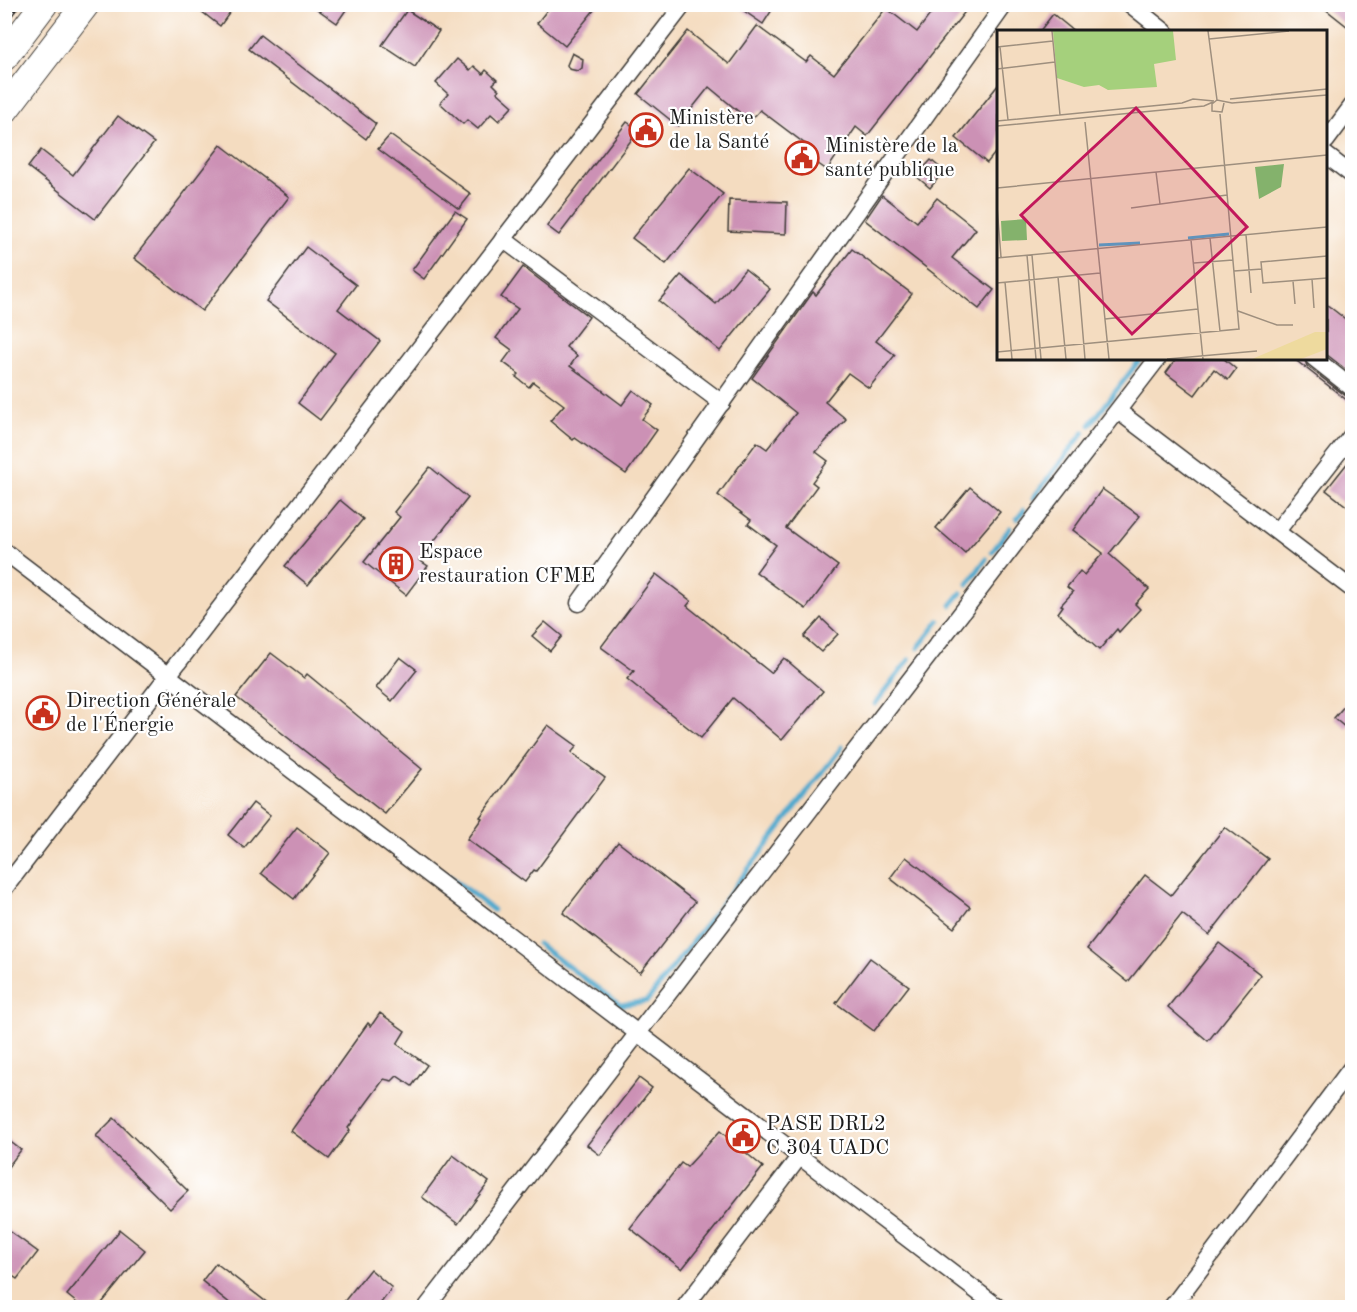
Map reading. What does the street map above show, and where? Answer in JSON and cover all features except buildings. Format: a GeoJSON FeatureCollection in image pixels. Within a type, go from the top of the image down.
{"type":"FeatureCollection","features":[{"type":"Feature","properties":{"kind":"highway"},"geometry":{"type":"LineString","coordinates":[[4,57],[44,4]]}},
{"type":"Feature","properties":{"kind":"highway"},"geometry":{"type":"LineString","coordinates":[[4,111],[86,4]]}},
{"type":"Feature","properties":{"kind":"street"},"geometry":{"type":"LineString","coordinates":[[4,889],[684,4]]}},
{"type":"Feature","properties":{"kind":"street"},"geometry":{"type":"LineString","coordinates":[[579,603],[1005,4]]}},
{"type":"Feature","properties":{"kind":"street"},"geometry":{"type":"LineString","coordinates":[[1130,4],[1162,30]]}},
{"type":"Feature","properties":{"kind":"street"},"geometry":{"type":"LineString","coordinates":[[1327,140],[1353,106]]}},
{"type":"Feature","properties":{"kind":"street"},"geometry":{"type":"LineString","coordinates":[[1327,155],[1353,176]]}},
{"type":"Feature","properties":{"kind":"street"},"geometry":{"type":"LineString","coordinates":[[503,239],[722,403]]}},
{"type":"Feature","properties":{"kind":"street"},"geometry":{"type":"LineString","coordinates":[[426,1308],[1156,360]]}},
{"type":"Feature","properties":{"kind":"street"},"geometry":{"type":"LineString","coordinates":[[1317,360],[1353,388]]}},
{"type":"Feature","properties":{"kind":"street"},"geometry":{"type":"LineString","coordinates":[[1118,411],[1353,589]]}},
{"type":"Feature","properties":{"kind":"street"},"geometry":{"type":"LineString","coordinates":[[1276,531],[1353,435]]}},
{"type":"Feature","properties":{"kind":"street"},"geometry":{"type":"LineString","coordinates":[[4,551],[999,1308]]}},
{"type":"Feature","properties":{"kind":"street"},"geometry":{"type":"LineString","coordinates":[[1171,1308],[1353,1067]]}},
{"type":"Feature","properties":{"kind":"street"},"geometry":{"type":"LineString","coordinates":[[688,1306],[800,1156]]}},
{"type":"Feature","properties":{"kind":"waterway"},"geometry":{"type":"LineString","coordinates":[[1090,425],[1139,360]]}},
{"type":"Feature","properties":{"kind":"waterway"},"geometry":{"type":"LineString","coordinates":[[1033,498],[1084,432]]}},
{"type":"Feature","properties":{"kind":"waterway"},"geometry":{"type":"LineString","coordinates":[[1017,519],[1024,510]]}},
{"type":"Feature","properties":{"kind":"waterway"},"geometry":{"type":"LineString","coordinates":[[992,552],[1010,528]]}},
{"type":"Feature","properties":{"kind":"waterway"},"geometry":{"type":"LineString","coordinates":[[968,584],[986,559]]}},
{"type":"Feature","properties":{"kind":"waterway"},"geometry":{"type":"LineString","coordinates":[[951,605],[961,593]]}},
{"type":"Feature","properties":{"kind":"waterway"},"geometry":{"type":"LineString","coordinates":[[918,648],[939,621]]}},
{"type":"Feature","properties":{"kind":"waterway"},"geometry":{"type":"LineString","coordinates":[[875,704],[909,660]]}},
{"type":"Feature","properties":{"kind":"waterway"},"geometry":{"type":"LineString","coordinates":[[538,944],[620,1005],[647,1001],[842,747]]}},
{"type":"Feature","properties":{"kind":"waterway"},"geometry":{"type":"LineString","coordinates":[[448,875],[493,910]]}},
{"type":"Feature","properties":{"kind":"railway"},"geometry":{"type":"LineString","coordinates":[[4,21],[17,4]]}},
{"type":"Feature","properties":{"kind":"place","name":"Ministère de la Santé"},"geometry":{"type":"Point","coordinates":[646,130]}},
{"type":"Feature","properties":{"kind":"place","name":"Ministère de la santé publique"},"geometry":{"type":"Point","coordinates":[802,158]}},
{"type":"Feature","properties":{"kind":"place","name":"Espace restauration CFME"},"geometry":{"type":"Point","coordinates":[396,564]}},
{"type":"Feature","properties":{"kind":"place","name":"Direction Générale de l'Énergie"},"geometry":{"type":"Point","coordinates":[43,713]}},
{"type":"Feature","properties":{"kind":"place","name":"PASE DRL2 C 304 UADC"},"geometry":{"type":"Point","coordinates":[743,1136]}}]}
